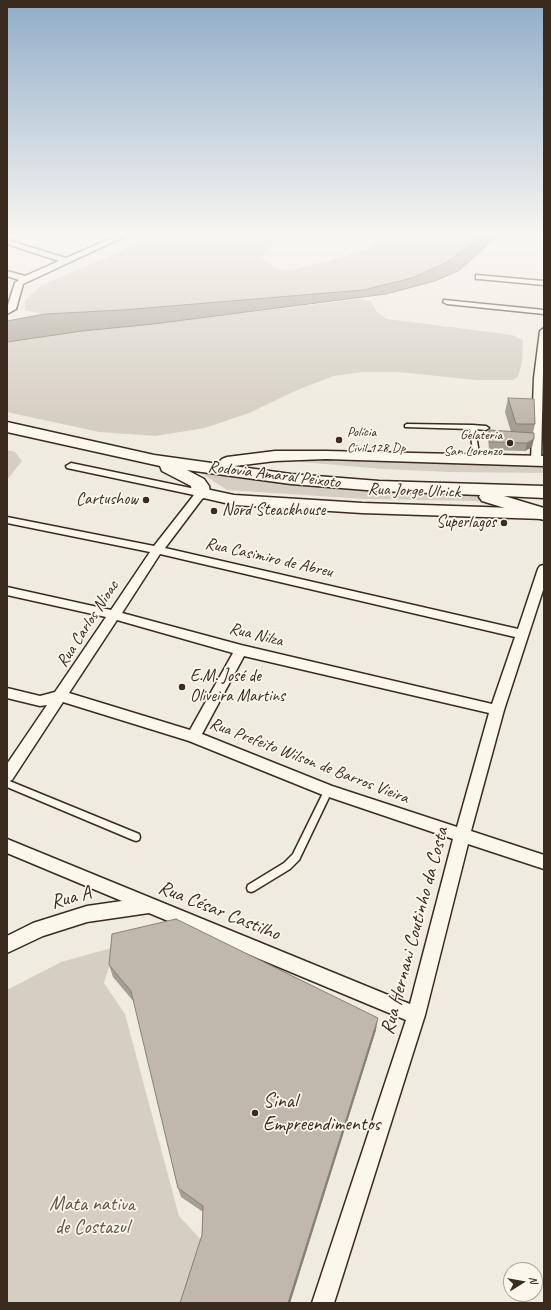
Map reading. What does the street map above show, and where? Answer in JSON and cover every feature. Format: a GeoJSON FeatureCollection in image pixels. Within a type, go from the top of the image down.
{"type":"FeatureCollection","features":[{"type":"Feature","properties":{"kind":"highway","name":"Rodovia Amaral Peixoto"},"geometry":{"type":"LineString","coordinates":[[7,420],[169,454],[227,462],[287,463],[355,476],[544,482]]}},
{"type":"Feature","properties":{"kind":"highway","name":"Rodovia Amaral Peixoto"},"geometry":{"type":"LineString","coordinates":[[7,427],[154,460],[291,479],[379,486],[544,492]]}},
{"type":"Feature","properties":{"kind":"highway"},"geometry":{"type":"LineString","coordinates":[[116,452],[132,460],[169,467],[198,483],[201,492]]}},
{"type":"Feature","properties":{"kind":"highway"},"geometry":{"type":"LineString","coordinates":[[468,490],[544,514]]}},
{"type":"Feature","properties":{"kind":"main road"},"geometry":{"type":"LineString","coordinates":[[287,463],[362,456],[540,461]]}},
{"type":"Feature","properties":{"kind":"main road","name":"Rua Jorge Ulrick"},"geometry":{"type":"LineString","coordinates":[[201,492],[234,500],[362,508],[544,514]]}},
{"type":"Feature","properties":{"kind":"street"},"geometry":{"type":"LineString","coordinates":[[7,312],[12,309],[15,297]]}},
{"type":"Feature","properties":{"kind":"street"},"geometry":{"type":"LineString","coordinates":[[447,302],[544,313]]}},
{"type":"Feature","properties":{"kind":"street"},"geometry":{"type":"LineString","coordinates":[[540,461],[539,378],[544,331]]}},
{"type":"Feature","properties":{"kind":"street","name":"Rua Jorge Ulrick"},"geometry":{"type":"LineString","coordinates":[[71,466],[201,492]]}},
{"type":"Feature","properties":{"kind":"street","name":"Rua Carlos Nioac"},"geometry":{"type":"LineString","coordinates":[[7,776],[156,550],[201,492]]}},
{"type":"Feature","properties":{"kind":"street","name":"Rua Casimiro de Abreu"},"geometry":{"type":"LineString","coordinates":[[7,520],[156,550],[522,634]]}},
{"type":"Feature","properties":{"kind":"street","name":"Rua Hernani Coutinho da Costa"},"geometry":{"type":"LineString","coordinates":[[323,1303],[416,1015],[462,835],[497,710],[522,634],[539,600],[544,569]]}},
{"type":"Feature","properties":{"kind":"street","name":"Rua Nilza"},"geometry":{"type":"LineString","coordinates":[[7,591],[114,615],[240,650],[497,710]]}},
{"type":"Feature","properties":{"kind":"street"},"geometry":{"type":"LineString","coordinates":[[194,736],[240,650]]}},
{"type":"Feature","properties":{"kind":"street"},"geometry":{"type":"LineString","coordinates":[[7,694],[40,701],[61,696]]}},
{"type":"Feature","properties":{"kind":"street","name":"Rua Prefeito Wilson de Barros Vieira"},"geometry":{"type":"LineString","coordinates":[[61,696],[194,736],[328,791],[544,862]]}},
{"type":"Feature","properties":{"kind":"street","name":"Rua César Castilho"},"geometry":{"type":"LineString","coordinates":[[7,846],[416,1015]]}},
{"type":"Feature","properties":{"kind":"street","name":"Rua A"},"geometry":{"type":"LineString","coordinates":[[7,945],[39,929],[87,914],[150,905]]}},
{"type":"Feature","properties":{"kind":"lane"},"geometry":{"type":"LineString","coordinates":[[407,426],[486,428]]}},
{"type":"Feature","properties":{"kind":"lane"},"geometry":{"type":"LineString","coordinates":[[472,427],[477,459]]}},
{"type":"Feature","properties":{"kind":"lane"},"geometry":{"type":"LineString","coordinates":[[7,783],[136,837]]}},
{"type":"Feature","properties":{"kind":"lane"},"geometry":{"type":"LineString","coordinates":[[251,888],[287,866],[296,856],[328,791]]}},
{"type":"Feature","properties":{"kind":"green space"},"geometry":{"type":"Polygon","coordinates":[[[28,297],[277,297],[122,310],[43,314],[25,310],[25,300],[28,297]]]}},
{"type":"Feature","properties":{"kind":"green space"},"geometry":{"type":"Polygon","coordinates":[[[360,299],[371,301],[376,311],[387,319],[512,335],[523,340],[522,362],[518,377],[513,380],[477,380],[398,372],[363,372],[333,376],[295,391],[249,413],[205,428],[155,436],[99,432],[7,412],[7,342],[82,331],[360,299]]]}},
{"type":"Feature","properties":{"kind":"green space"},"geometry":{"type":"Polygon","coordinates":[[[7,450],[15,452],[22,461],[7,480],[7,450]]]}},
{"type":"Feature","properties":{"kind":"green space"},"geometry":{"type":"Polygon","coordinates":[[[303,458],[544,465],[544,473],[448,472],[383,469],[301,462],[303,458]]]}},
{"type":"Feature","properties":{"kind":"green space"},"geometry":{"type":"Polygon","coordinates":[[[195,469],[466,493],[499,503],[475,501],[365,499],[227,490],[195,469]]]}},
{"type":"Feature","properties":{"kind":"green space","name":"Mata nativa de Costazul"},"geometry":{"type":"Polygon","coordinates":[[[115,947],[104,983],[125,1014],[179,1216],[204,1243],[185,1303],[7,1303],[7,990],[61,962],[115,947]]]}},
{"type":"Feature","properties":{"kind":"shaded area"},"geometry":{"type":"Polygon","coordinates":[[[277,297],[362,297],[153,324],[82,331],[7,342],[7,321],[45,314],[122,310],[277,297]]]}},
{"type":"Feature","properties":{"kind":"building"},"geometry":{"type":"Polygon","coordinates":[[[508,398],[534,399],[535,424],[516,424],[508,398]]]}},
{"type":"Feature","properties":{"kind":"building"},"geometry":{"type":"Polygon","coordinates":[[[489,430],[534,433],[534,439],[527,443],[490,442],[489,430]]]}},
{"type":"Feature","properties":{"kind":"building","name":"Sinal Empreendimentos"},"geometry":{"type":"Polygon","coordinates":[[[176,919],[378,1018],[288,1303],[180,1303],[202,1235],[203,1206],[178,1188],[131,991],[109,965],[112,934],[176,919]]]}},
{"type":"Feature","properties":{"kind":"place","name":"Polícia Civil 128 Dp"},"geometry":{"type":"Point","coordinates":[339,440]}},
{"type":"Feature","properties":{"kind":"place","name":"Gelateria San Lorenzo"},"geometry":{"type":"Point","coordinates":[510,443]}},
{"type":"Feature","properties":{"kind":"place","name":"Cartushow"},"geometry":{"type":"Point","coordinates":[146,500]}},
{"type":"Feature","properties":{"kind":"place","name":"Nord Steackhouse"},"geometry":{"type":"Point","coordinates":[214,511]}},
{"type":"Feature","properties":{"kind":"place","name":"Superlagos"},"geometry":{"type":"Point","coordinates":[504,523]}},
{"type":"Feature","properties":{"kind":"place","name":"E.M. José de Oliveira Martins"},"geometry":{"type":"Point","coordinates":[182,687]}},
{"type":"Feature","properties":{"kind":"place","name":"Sinal Empreendimentos"},"geometry":{"type":"Point","coordinates":[255,1113]}}]}
